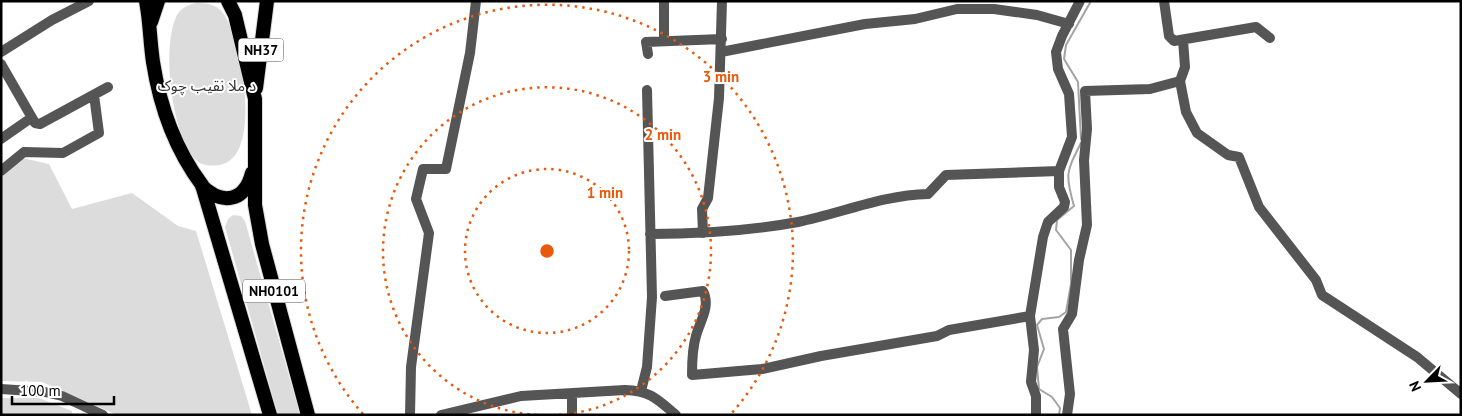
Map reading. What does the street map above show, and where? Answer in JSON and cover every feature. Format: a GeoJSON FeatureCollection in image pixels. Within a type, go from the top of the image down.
{"type":"FeatureCollection","features":[{"type":"Feature","properties":{"kind":"highway","name":"NH0101"},"geometry":{"type":"LineString","coordinates":[[146,1],[153,62],[166,119],[185,162],[211,195],[224,199],[235,197],[243,191],[250,180],[255,164]]}},
{"type":"Feature","properties":{"kind":"highway","name":"NH0101"},"geometry":{"type":"LineString","coordinates":[[150,25],[158,1]]}},
{"type":"Feature","properties":{"kind":"highway","name":"NH0101"},"geometry":{"type":"LineString","coordinates":[[228,1],[235,15],[255,99],[255,205],[262,244],[308,415]]}},
{"type":"Feature","properties":{"kind":"highway","name":"NH37"},"geometry":{"type":"LineString","coordinates":[[255,99],[267,1]]}},
{"type":"Feature","properties":{"kind":"highway","name":"NH0101"},"geometry":{"type":"LineString","coordinates":[[202,185],[270,415]]}},
{"type":"Feature","properties":{"kind":"street"},"geometry":{"type":"LineString","coordinates":[[1,52],[52,20],[89,1]]}},
{"type":"Feature","properties":{"kind":"street"},"geometry":{"type":"LineString","coordinates":[[410,415],[411,367],[429,233],[416,199],[423,169],[446,169],[470,53],[476,1]]}},
{"type":"Feature","properties":{"kind":"street"},"geometry":{"type":"LineString","coordinates":[[659,41],[664,1]]}},
{"type":"Feature","properties":{"kind":"street"},"geometry":{"type":"LineString","coordinates":[[704,234],[702,209],[708,198],[719,98],[722,1]]}},
{"type":"Feature","properties":{"kind":"street"},"geometry":{"type":"LineString","coordinates":[[1036,415],[1036,396],[1031,382],[1034,350],[1030,316],[1043,237],[1048,222],[1064,207],[1065,202],[1059,187],[1059,171],[1072,137],[1072,118],[1068,94],[1058,69],[1056,52],[1080,1]]}},
{"type":"Feature","properties":{"kind":"street"},"geometry":{"type":"LineString","coordinates":[[1164,1],[1169,36],[1174,41],[1256,27],[1270,38]]}},
{"type":"Feature","properties":{"kind":"street"},"geometry":{"type":"LineString","coordinates":[[721,52],[865,24],[915,19],[957,9],[994,9],[1029,14],[1069,24]]}},
{"type":"Feature","properties":{"kind":"street"},"geometry":{"type":"LineString","coordinates":[[648,54],[646,42],[722,39]]}},
{"type":"Feature","properties":{"kind":"street"},"geometry":{"type":"LineString","coordinates":[[1183,40],[1185,67],[1180,81],[1186,112],[1196,133],[1228,155],[1239,157],[1259,206],[1316,280],[1322,295],[1417,358],[1461,394]]}},
{"type":"Feature","properties":{"kind":"street"},"geometry":{"type":"LineString","coordinates":[[1,64],[35,123],[40,124],[108,87]]}},
{"type":"Feature","properties":{"kind":"street"},"geometry":{"type":"LineString","coordinates":[[1066,415],[1070,394],[1063,329],[1072,314],[1079,260],[1088,225],[1084,168],[1087,129],[1085,91],[1150,89],[1180,81]]}},
{"type":"Feature","properties":{"kind":"street"},"geometry":{"type":"LineString","coordinates":[[641,391],[647,366],[652,297],[647,90]]}},
{"type":"Feature","properties":{"kind":"street"},"geometry":{"type":"LineString","coordinates":[[1,170],[24,152],[63,152],[99,133],[94,95]]}},
{"type":"Feature","properties":{"kind":"street"},"geometry":{"type":"LineString","coordinates":[[1,139],[31,118]]}},
{"type":"Feature","properties":{"kind":"street"},"geometry":{"type":"LineString","coordinates":[[650,234],[704,234],[798,222],[906,194],[928,194],[946,174],[1059,171]]}},
{"type":"Feature","properties":{"kind":"street"},"geometry":{"type":"LineString","coordinates":[[665,296],[703,291],[706,297],[706,310],[696,337],[691,359],[692,375],[762,368],[937,336],[949,330],[1030,316]]}},
{"type":"Feature","properties":{"kind":"street"},"geometry":{"type":"LineString","coordinates":[[1,389],[45,392],[62,396],[103,415]]}},
{"type":"Feature","properties":{"kind":"street"},"geometry":{"type":"LineString","coordinates":[[441,415],[522,396],[641,391],[654,396],[676,415]]}},
{"type":"Feature","properties":{"kind":"street"},"geometry":{"type":"LineString","coordinates":[[572,394],[572,415]]}},
{"type":"Feature","properties":{"kind":"green space","name":"د ملا نقيب چوک"},"geometry":{"type":"Polygon","coordinates":[[[196,3],[214,6],[223,13],[237,47],[245,96],[245,121],[241,142],[233,158],[213,166],[199,163],[188,149],[175,112],[171,90],[169,68],[172,29],[181,10],[196,3]]]}},
{"type":"Feature","properties":{"kind":"green space"},"geometry":{"type":"Polygon","coordinates":[[[22,158],[49,164],[72,209],[132,193],[178,226],[196,231],[252,415],[117,415],[42,382],[1,381],[1,177],[22,158]]]}},
{"type":"Feature","properties":{"kind":"green space"},"geometry":{"type":"Polygon","coordinates":[[[233,215],[241,216],[245,221],[300,415],[278,415],[225,227],[228,219],[233,215]]]}},
{"type":"Feature","properties":{"kind":"green space"},"geometry":{"type":"Polygon","coordinates":[[[1,398],[39,398],[72,411],[72,415],[1,415],[1,398]]]}},
{"type":"Feature","properties":{"kind":"waterway"},"geometry":{"type":"LineString","coordinates":[[1081,139],[1078,82],[1064,59],[1066,45],[1091,1]]}},
{"type":"Feature","properties":{"kind":"waterway"},"geometry":{"type":"LineString","coordinates":[[1059,415],[1060,408],[1052,397],[1039,389],[1037,367],[1044,349],[1037,325],[1042,319],[1059,317],[1066,312],[1071,284],[1071,250],[1056,230],[1057,220],[1074,206],[1068,174],[1081,143]]}}]}
